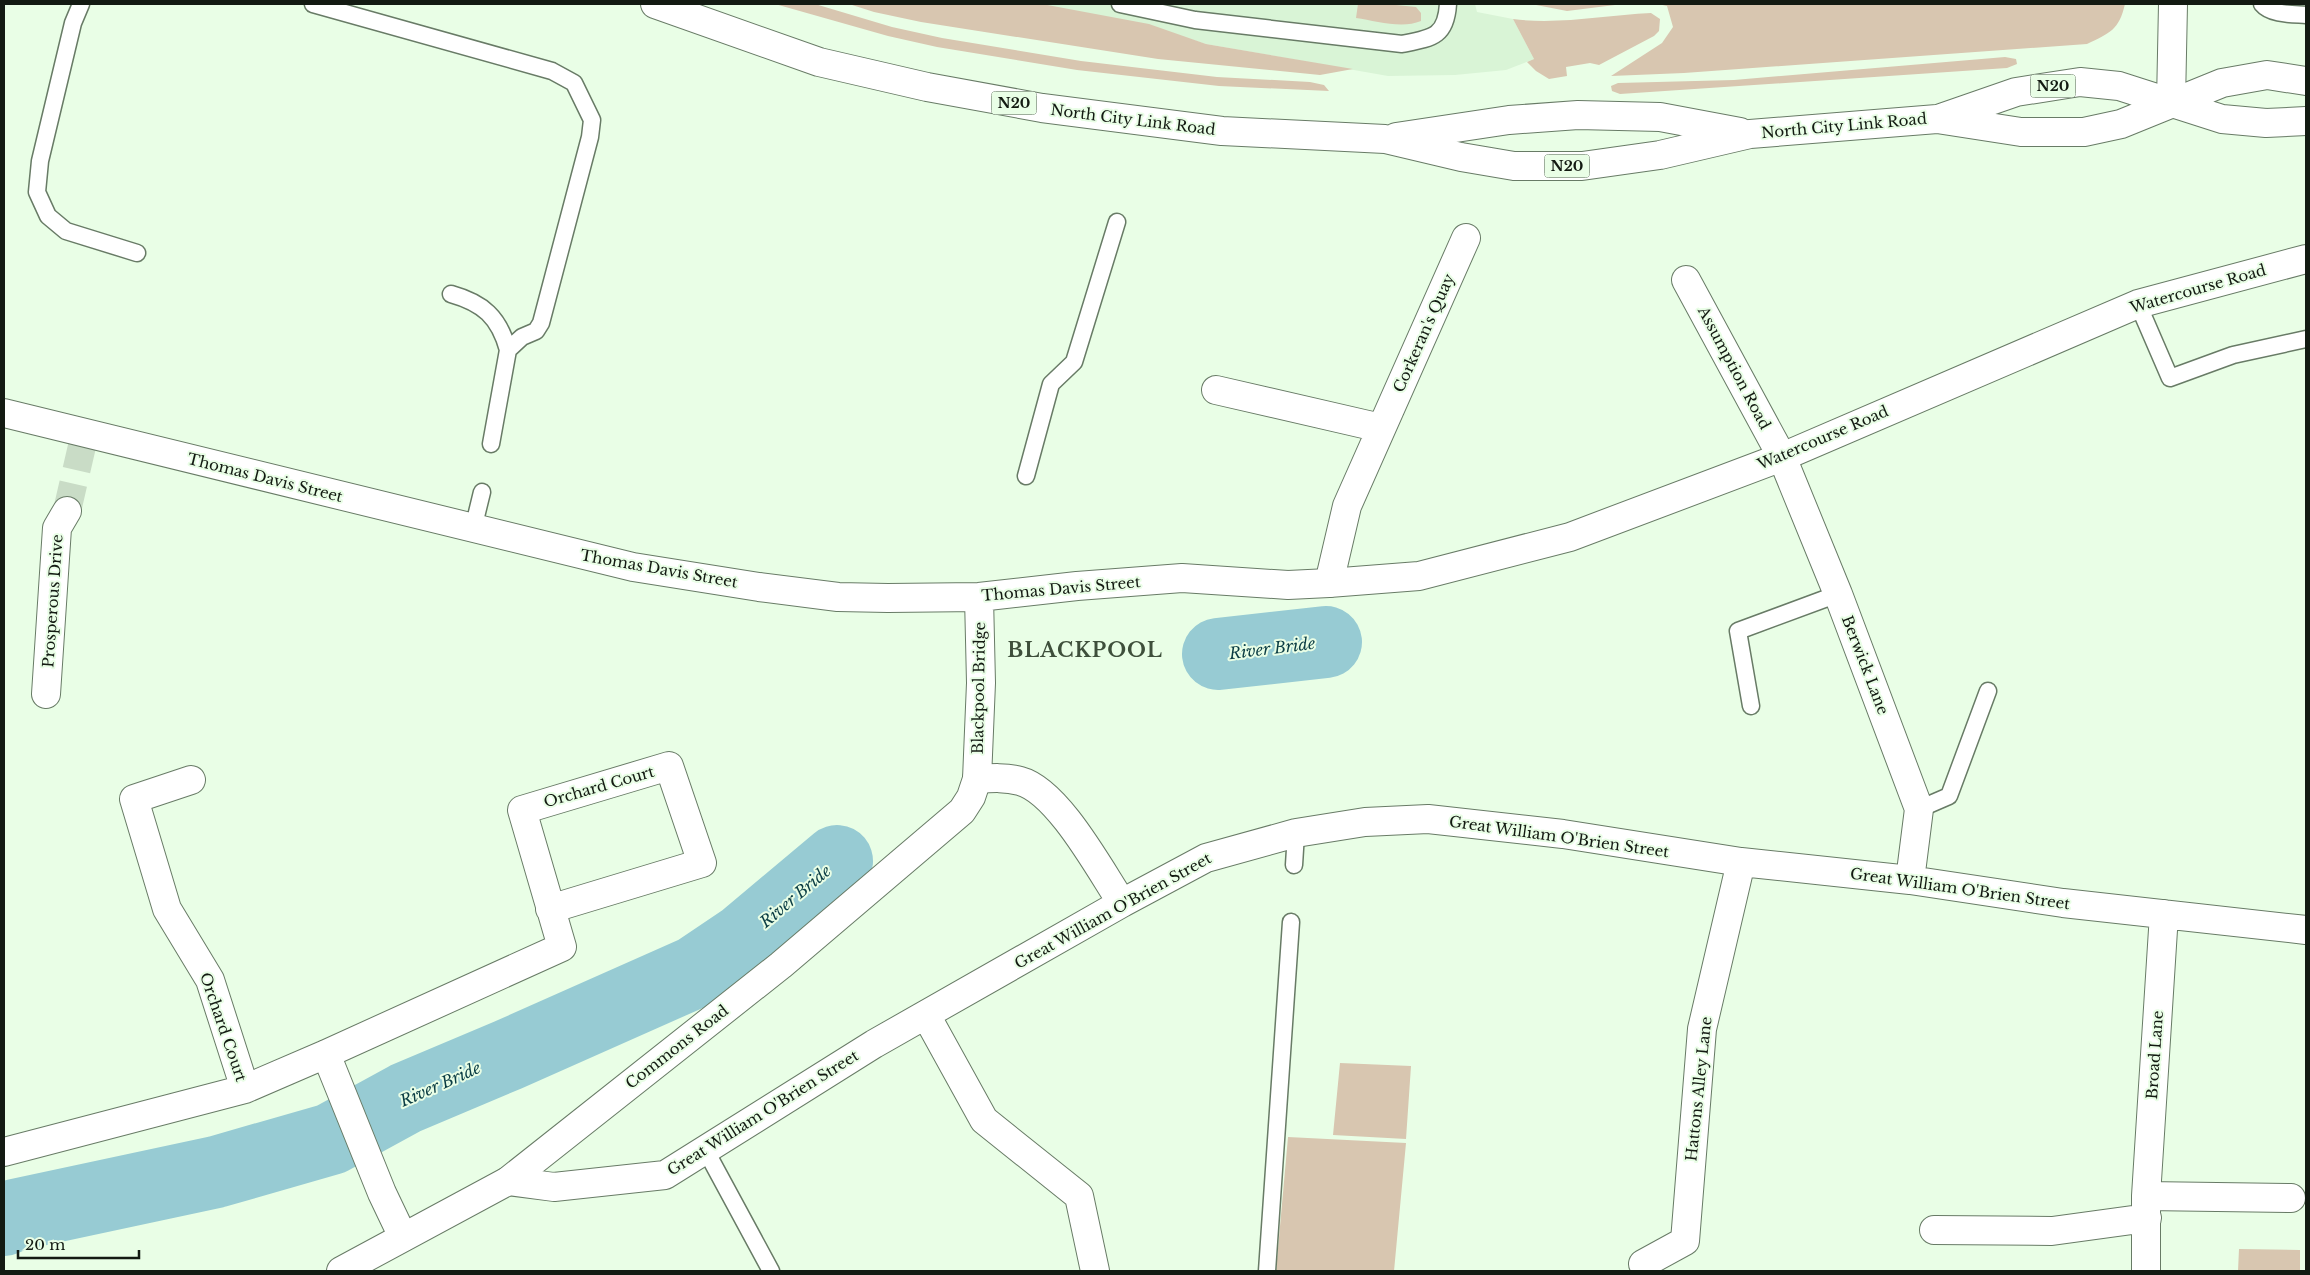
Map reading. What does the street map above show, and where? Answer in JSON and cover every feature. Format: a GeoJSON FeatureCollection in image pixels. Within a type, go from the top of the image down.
{"type":"FeatureCollection","features":[{"type":"Feature","properties":{"kind":"main road","name":"North City Link Road"},"geometry":{"type":"LineString","coordinates":[[655,4],[819,62],[876,77],[1013,103],[1222,131],[1384,140],[1461,157],[1514,166],[1582,166],[1660,155],[1750,134],[1937,119],[2021,132],[2084,132],[2121,124],[2222,83],[2266,75],[2306,81]]}},
{"type":"Feature","properties":{"kind":"main road"},"geometry":{"type":"LineString","coordinates":[[2172,102],[2173,4]]}},
{"type":"Feature","properties":{"kind":"main road","name":"North City Link Road"},"geometry":{"type":"LineString","coordinates":[[1937,119],[2016,92],[2080,82],[2119,86],[2222,119],[2266,123],[2306,121]]}},
{"type":"Feature","properties":{"kind":"main road","name":"North City Link Road"},"geometry":{"type":"LineString","coordinates":[[1384,140],[1466,125],[1578,115],[1660,117],[1750,134]]}},
{"type":"Feature","properties":{"kind":"main road","name":"Corkeran's Quay"},"geometry":{"type":"LineString","coordinates":[[1329,583],[1347,506],[1466,238]]}},
{"type":"Feature","properties":{"kind":"main road","name":"Watercourse Road"},"geometry":{"type":"LineString","coordinates":[[1329,583],[1419,576],[1570,537],[1782,457],[2138,304],[2306,259]]}},
{"type":"Feature","properties":{"kind":"main road","name":"Assumption Road"},"geometry":{"type":"LineString","coordinates":[[1686,280],[1782,457]]}},
{"type":"Feature","properties":{"kind":"main road"},"geometry":{"type":"LineString","coordinates":[[1216,390],[1381,428]]}},
{"type":"Feature","properties":{"kind":"main road","name":"Thomas Davis Street"},"geometry":{"type":"LineString","coordinates":[[4,413],[634,567],[759,587],[838,597],[979,597],[1077,586],[1182,578],[1288,585],[1329,583]]}},
{"type":"Feature","properties":{"kind":"main road","name":"Berwick Lane"},"geometry":{"type":"LineString","coordinates":[[1782,457],[1838,594],[1919,809],[1910,880]]}},
{"type":"Feature","properties":{"kind":"main road","name":"Prosperous Drive"},"geometry":{"type":"LineString","coordinates":[[46,694],[57,528],[67,511]]}},
{"type":"Feature","properties":{"kind":"main road","name":"Blackpool Bridge"},"geometry":{"type":"LineString","coordinates":[[978,771],[981,683],[979,597]]}},
{"type":"Feature","properties":{"kind":"main road","name":"Orchard Court"},"geometry":{"type":"LineString","coordinates":[[4,1152],[244,1089],[562,947],[550,908],[522,810],[669,766],[702,863],[550,908]]}},
{"type":"Feature","properties":{"kind":"main road"},"geometry":{"type":"LineString","coordinates":[[978,771],[1021,781],[1046,796],[1064,816],[1122,903]]}},
{"type":"Feature","properties":{"kind":"main road","name":"Commons Road"},"geometry":{"type":"LineString","coordinates":[[341,1271],[508,1182],[781,965],[962,811],[971,797],[978,771]]}},
{"type":"Feature","properties":{"kind":"main road","name":"Orchard Court"},"geometry":{"type":"LineString","coordinates":[[191,780],[134,799],[167,909],[210,980],[244,1089]]}},
{"type":"Feature","properties":{"kind":"main road","name":"Great William O'Brien Street"},"geometry":{"type":"LineString","coordinates":[[508,1182],[554,1187],[664,1175],[874,1044],[1122,903],[1206,858],[1296,833],[1365,822],[1428,819],[1562,834],[1741,862],[1910,880],[2062,903],[2306,930]]}},
{"type":"Feature","properties":{"kind":"main road","name":"Hattons Alley Lane"},"geometry":{"type":"LineString","coordinates":[[1643,1264],[1685,1241],[1702,1029],[1741,862]]}},
{"type":"Feature","properties":{"kind":"main road","name":"Broad Lane"},"geometry":{"type":"LineString","coordinates":[[2146,1271],[2146,1207],[2164,914]]}},
{"type":"Feature","properties":{"kind":"main road"},"geometry":{"type":"LineString","coordinates":[[926,1015],[984,1120],[1079,1196],[1095,1271]]}},
{"type":"Feature","properties":{"kind":"main road"},"geometry":{"type":"LineString","coordinates":[[326,1054],[382,1193],[402,1237]]}},
{"type":"Feature","properties":{"kind":"main road"},"geometry":{"type":"LineString","coordinates":[[1934,1230],[2052,1231],[2146,1207],[2291,1198]]}},
{"type":"Feature","properties":{"kind":"lane"},"geometry":{"type":"LineString","coordinates":[[81,4],[73,23],[40,161],[37,192],[48,216],[66,231],[137,253]]}},
{"type":"Feature","properties":{"kind":"lane"},"geometry":{"type":"LineString","coordinates":[[312,4],[552,71],[574,83],[592,120],[590,137],[541,323],[536,331],[522,337],[508,350]]}},
{"type":"Feature","properties":{"kind":"lane"},"geometry":{"type":"LineString","coordinates":[[1120,4],[1195,20],[1402,44],[1424,40],[1439,32],[1447,22],[1448,4]]}},
{"type":"Feature","properties":{"kind":"lane"},"geometry":{"type":"LineString","coordinates":[[2262,4],[2265,7],[2286,14],[2306,15]]}},
{"type":"Feature","properties":{"kind":"lane"},"geometry":{"type":"LineString","coordinates":[[1026,476],[1051,384],[1074,362],[1117,222]]}},
{"type":"Feature","properties":{"kind":"lane"},"geometry":{"type":"LineString","coordinates":[[451,294],[473,300],[495,320],[504,334],[508,350],[490,444]]}},
{"type":"Feature","properties":{"kind":"lane"},"geometry":{"type":"LineString","coordinates":[[2138,304],[2170,378],[2233,356],[2306,339]]}},
{"type":"Feature","properties":{"kind":"lane"},"geometry":{"type":"LineString","coordinates":[[474,529],[482,492]]}},
{"type":"Feature","properties":{"kind":"lane"},"geometry":{"type":"LineString","coordinates":[[1751,706],[1738,631],[1838,594]]}},
{"type":"Feature","properties":{"kind":"lane"},"geometry":{"type":"LineString","coordinates":[[1919,809],[1949,796],[1988,692]]}},
{"type":"Feature","properties":{"kind":"lane"},"geometry":{"type":"LineString","coordinates":[[1294,865],[1296,833]]}},
{"type":"Feature","properties":{"kind":"lane"},"geometry":{"type":"LineString","coordinates":[[1268,1271],[1290,922]]}},
{"type":"Feature","properties":{"kind":"lane"},"geometry":{"type":"LineString","coordinates":[[706,1149],[771,1271]]}},
{"type":"Feature","properties":{"kind":"shaded area"},"geometry":{"type":"Polygon","coordinates":[[[775,4],[815,4],[892,27],[942,38],[1081,61],[1217,77],[1310,82],[1324,85],[1329,91],[1219,86],[1077,70],[937,47],[888,36],[775,4]]]}},
{"type":"Feature","properties":{"kind":"shaded area"},"geometry":{"type":"Polygon","coordinates":[[[849,4],[1042,4],[1149,24],[1206,44],[1353,69],[1320,75],[1158,59],[921,22],[874,12],[849,4]]]}},
{"type":"Feature","properties":{"kind":"shaded area"},"geometry":{"type":"Polygon","coordinates":[[[1032,4],[1475,4],[1477,12],[1513,19],[1534,59],[1506,70],[1455,75],[1388,76],[1206,44],[1184,37],[1032,4]]]}},
{"type":"Feature","properties":{"kind":"shaded area"},"geometry":{"type":"Polygon","coordinates":[[[1358,4],[1416,7],[1421,13],[1421,21],[1397,24],[1356,18],[1358,4]]]}},
{"type":"Feature","properties":{"kind":"shaded area"},"geometry":{"type":"Polygon","coordinates":[[[1531,4],[1623,4],[1567,11],[1531,4]]]}},
{"type":"Feature","properties":{"kind":"shaded area"},"geometry":{"type":"Polygon","coordinates":[[[1658,4],[2125,4],[2120,20],[2112,30],[2087,44],[1684,73],[1611,76],[1662,43],[1673,27],[1667,6],[1658,4]]]}},
{"type":"Feature","properties":{"kind":"shaded area"},"geometry":{"type":"Polygon","coordinates":[[[1651,13],[1660,19],[1659,31],[1654,36],[1599,65],[1590,63],[1566,67],[1567,76],[1549,79],[1536,71],[1527,62],[1534,59],[1513,19],[1548,21],[1651,13]]]}},
{"type":"Feature","properties":{"kind":"shaded area"},"geometry":{"type":"Polygon","coordinates":[[[2005,57],[2016,59],[2017,64],[2007,68],[1620,94],[1612,91],[1611,86],[1618,83],[1734,80],[2005,57]]]}},
{"type":"Feature","properties":{"kind":"shaded area"},"geometry":{"type":"Polygon","coordinates":[[[1340,1063],[1411,1066],[1406,1139],[1333,1135],[1340,1063]]]}},
{"type":"Feature","properties":{"kind":"shaded area"},"geometry":{"type":"Polygon","coordinates":[[[1288,1137],[1406,1143],[1394,1271],[1276,1271],[1288,1137]]]}},
{"type":"Feature","properties":{"kind":"shaded area"},"geometry":{"type":"Polygon","coordinates":[[[2239,1249],[2300,1250],[2300,1271],[2238,1271],[2239,1249]]]}},
{"type":"Feature","properties":{"kind":"waterway","name":"River Bride"},"geometry":{"type":"LineString","coordinates":[[1218,654],[1326,642]]}},
{"type":"Feature","properties":{"kind":"waterway","name":"River Bride"},"geometry":{"type":"LineString","coordinates":[[4,1220],[15,1215],[216,1172],[331,1139],[406,1098],[695,972],[744,939],[837,861]]}},
{"type":"Feature","properties":{"kind":"tunnel"},"geometry":{"type":"LineString","coordinates":[[67,511],[85,433]]}},
{"type":"Feature","properties":{"kind":"district","name":"BLACKPOOL"},"geometry":{"type":"Point","coordinates":[1085,650]}}]}
